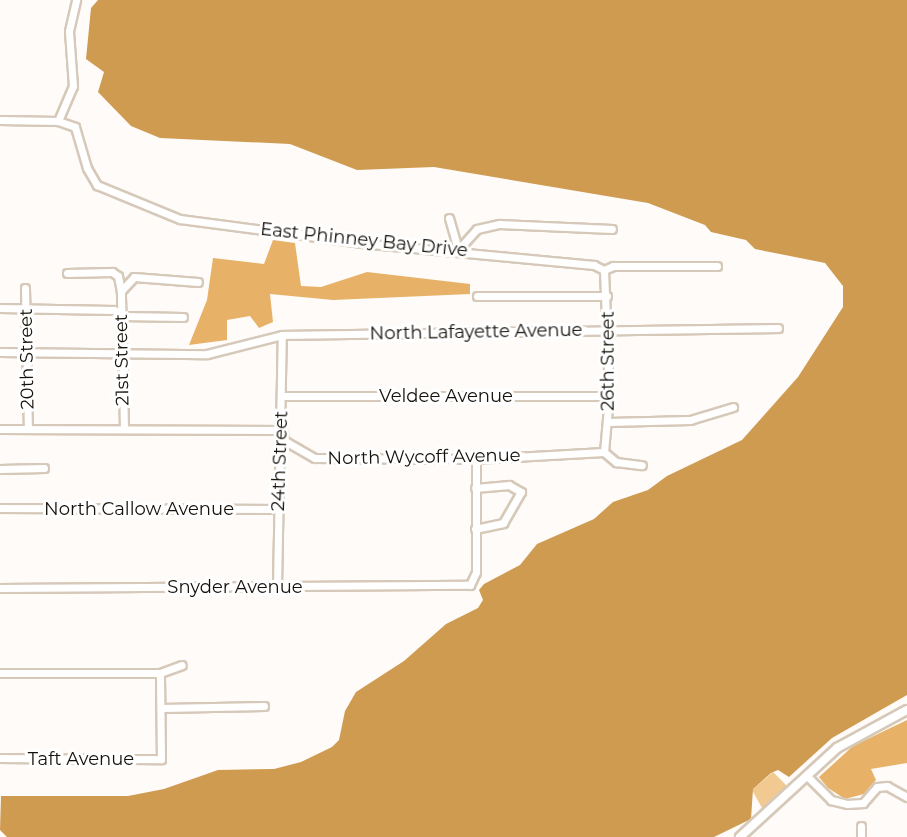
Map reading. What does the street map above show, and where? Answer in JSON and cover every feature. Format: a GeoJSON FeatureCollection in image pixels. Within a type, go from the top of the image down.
{"type":"FeatureCollection","features":[{"type":"Feature","properties":{"kind":"main road"},"geometry":{"type":"LineString","coordinates":[[740,837],[844,743],[907,710]]}},
{"type":"Feature","properties":{"kind":"street"},"geometry":{"type":"LineString","coordinates":[[0,120],[58,121],[73,86],[69,31],[76,0]]}},
{"type":"Feature","properties":{"kind":"street","name":"East Phinney Bay Drive"},"geometry":{"type":"LineString","coordinates":[[58,121],[75,127],[88,171],[97,185],[180,219],[371,244],[458,250],[594,265],[604,270],[623,266],[717,266]]}},
{"type":"Feature","properties":{"kind":"street"},"geometry":{"type":"LineString","coordinates":[[449,218],[458,250]]}},
{"type":"Feature","properties":{"kind":"street"},"geometry":{"type":"LineString","coordinates":[[458,250],[477,229],[499,224],[612,230]]}},
{"type":"Feature","properties":{"kind":"street","name":"26th Street"},"geometry":{"type":"LineString","coordinates":[[604,270],[607,296],[609,396],[604,452]]}},
{"type":"Feature","properties":{"kind":"street"},"geometry":{"type":"LineString","coordinates":[[67,273],[112,272],[118,276],[121,291]]}},
{"type":"Feature","properties":{"kind":"street"},"geometry":{"type":"LineString","coordinates":[[121,291],[134,277],[198,282]]}},
{"type":"Feature","properties":{"kind":"street","name":"20th Street"},"geometry":{"type":"LineString","coordinates":[[25,288],[28,429]]}},
{"type":"Feature","properties":{"kind":"street","name":"21st Street"},"geometry":{"type":"LineString","coordinates":[[121,291],[124,428]]}},
{"type":"Feature","properties":{"kind":"street"},"geometry":{"type":"LineString","coordinates":[[477,296],[607,296]]}},
{"type":"Feature","properties":{"kind":"street"},"geometry":{"type":"LineString","coordinates":[[0,308],[114,310],[122,316],[183,317]]}},
{"type":"Feature","properties":{"kind":"street","name":"North Lafayette Avenue"},"geometry":{"type":"LineString","coordinates":[[0,352],[207,354],[282,335],[463,330],[608,332],[778,328]]}},
{"type":"Feature","properties":{"kind":"street","name":"24th Street"},"geometry":{"type":"LineString","coordinates":[[277,586],[283,396],[282,335]]}},
{"type":"Feature","properties":{"kind":"street","name":"Veldee Avenue"},"geometry":{"type":"LineString","coordinates":[[283,396],[609,396]]}},
{"type":"Feature","properties":{"kind":"street"},"geometry":{"type":"LineString","coordinates":[[608,422],[666,422],[703,416],[733,407]]}},
{"type":"Feature","properties":{"kind":"street"},"geometry":{"type":"LineString","coordinates":[[0,429],[282,430]]}},
{"type":"Feature","properties":{"kind":"street","name":"North Wycoff Avenue"},"geometry":{"type":"LineString","coordinates":[[282,430],[285,441],[315,458],[476,459],[604,452],[616,462],[642,465]]}},
{"type":"Feature","properties":{"kind":"street"},"geometry":{"type":"LineString","coordinates":[[476,459],[475,529],[503,523],[521,492],[509,485],[476,488]]}},
{"type":"Feature","properties":{"kind":"street"},"geometry":{"type":"LineString","coordinates":[[0,469],[44,468]]}},
{"type":"Feature","properties":{"kind":"street","name":"North Callow Avenue"},"geometry":{"type":"LineString","coordinates":[[0,508],[278,509]]}},
{"type":"Feature","properties":{"kind":"street","name":"Snyder Avenue"},"geometry":{"type":"LineString","coordinates":[[0,588],[470,585],[476,576],[475,529]]}},
{"type":"Feature","properties":{"kind":"street"},"geometry":{"type":"LineString","coordinates":[[0,673],[160,673],[182,664]]}},
{"type":"Feature","properties":{"kind":"street"},"geometry":{"type":"LineString","coordinates":[[160,673],[162,708],[264,706]]}},
{"type":"Feature","properties":{"kind":"street","name":"Taft Avenue"},"geometry":{"type":"LineString","coordinates":[[0,758],[161,759],[162,708]]}},
{"type":"Feature","properties":{"kind":"street"},"geometry":{"type":"LineString","coordinates":[[808,777],[831,800],[847,804],[863,803],[877,787],[887,786],[907,797]]}},
{"type":"Feature","properties":{"kind":"street"},"geometry":{"type":"LineString","coordinates":[[861,826],[861,837]]}},
{"type":"Feature","properties":{"kind":"shaded area"},"geometry":{"type":"Polygon","coordinates":[[[98,0],[907,0],[907,695],[832,738],[789,777],[778,770],[771,773],[753,789],[751,819],[714,837],[7,837],[0,830],[1,796],[128,796],[164,789],[218,770],[274,769],[301,762],[332,747],[339,740],[345,711],[356,692],[404,661],[446,624],[478,608],[483,600],[479,590],[484,584],[520,565],[537,544],[594,519],[613,502],[648,490],[667,476],[742,440],[798,377],[843,307],[843,286],[825,263],[755,249],[746,240],[711,232],[705,225],[648,203],[434,167],[357,170],[290,144],[160,138],[131,126],[98,92],[104,72],[86,59],[91,8],[98,0]]]}},
{"type":"Feature","properties":{"kind":"shaded area"},"geometry":{"type":"Polygon","coordinates":[[[273,240],[295,243],[301,286],[321,287],[367,272],[470,284],[470,294],[333,300],[270,294],[273,322],[259,328],[250,316],[227,320],[227,340],[189,345],[207,300],[213,258],[264,264],[273,240]]]}},
{"type":"Feature","properties":{"kind":"shaded area"},"geometry":{"type":"Polygon","coordinates":[[[907,720],[907,763],[871,769],[876,780],[864,794],[845,799],[828,788],[819,777],[853,746],[907,720]]]}},
{"type":"Feature","properties":{"kind":"shaded area"},"geometry":{"type":"Polygon","coordinates":[[[773,772],[793,792],[766,815],[752,790],[773,772]]]}}]}
